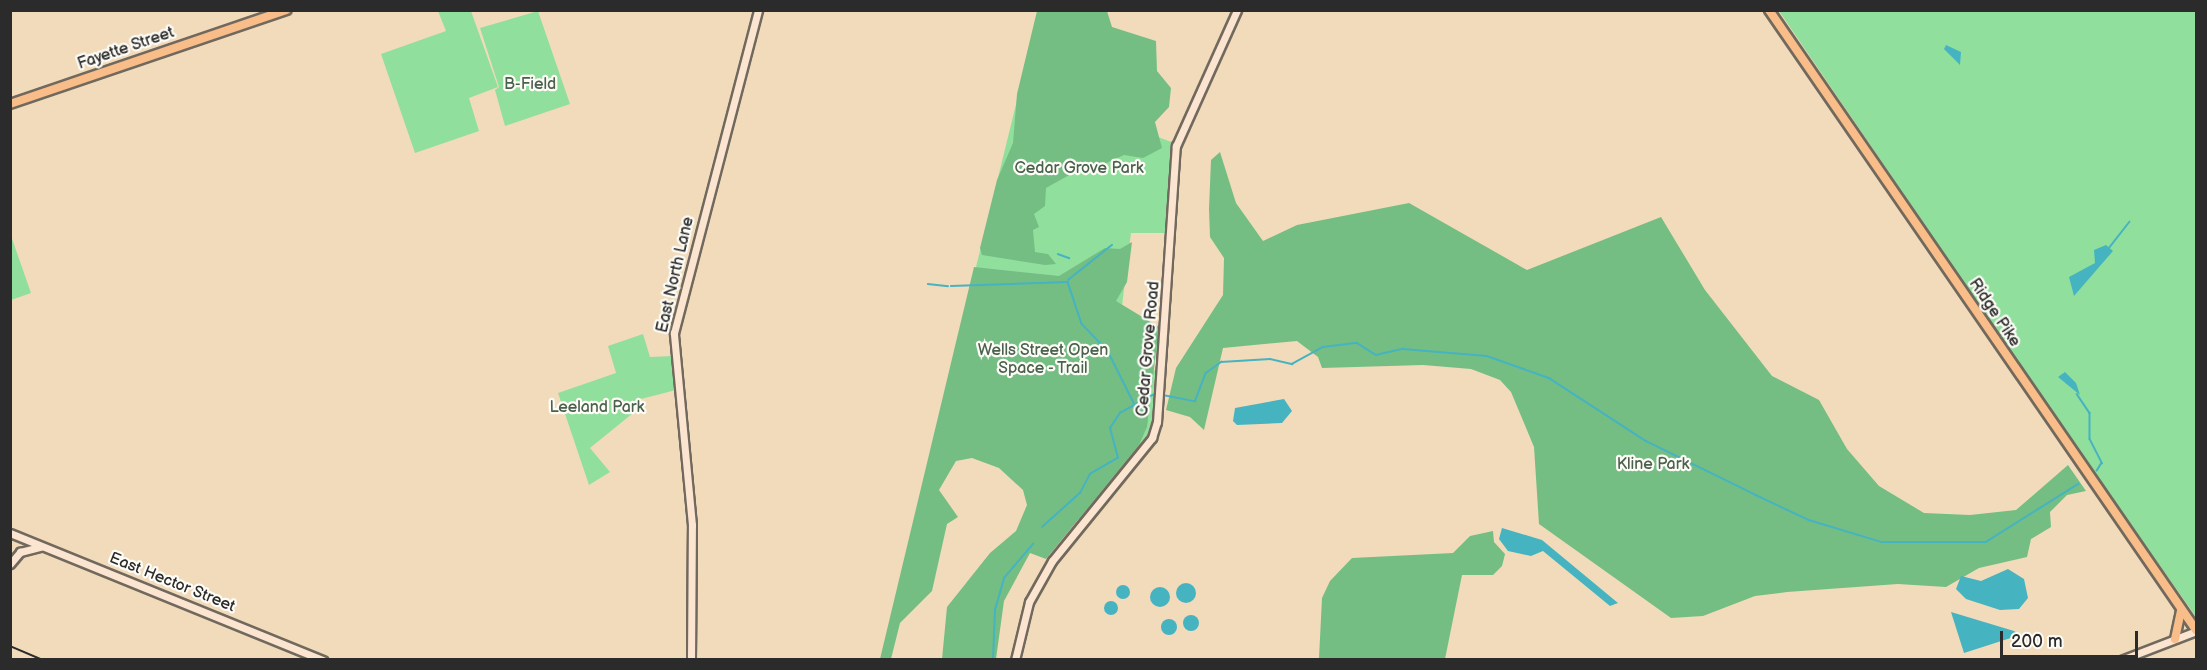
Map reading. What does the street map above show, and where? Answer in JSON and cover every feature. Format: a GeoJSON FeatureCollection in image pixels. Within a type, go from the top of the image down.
{"type":"FeatureCollection","features":[{"type":"Feature","properties":{"kind":"main road","name":"Fayette Street"},"geometry":{"type":"LineString","coordinates":[[10,104],[286,10]]}},
{"type":"Feature","properties":{"kind":"main road","name":"Ridge Pike"},"geometry":{"type":"LineString","coordinates":[[1769,10],[2196,631]]}},
{"type":"Feature","properties":{"kind":"main road"},"geometry":{"type":"LineString","coordinates":[[2175,639],[2181,609]]}},
{"type":"Feature","properties":{"kind":"street","name":"East North Lane"},"geometry":{"type":"LineString","coordinates":[[691,660],[692,525],[675,333],[758,10]]}},
{"type":"Feature","properties":{"kind":"street","name":"Cedar Grove Road"},"geometry":{"type":"LineString","coordinates":[[1015,660],[1029,602],[1052,561],[1153,435],[1176,146],[1237,10]]}},
{"type":"Feature","properties":{"kind":"street","name":"East Hector Street"},"geometry":{"type":"LineString","coordinates":[[10,533],[323,660]]}},
{"type":"Feature","properties":{"kind":"street"},"geometry":{"type":"LineString","coordinates":[[20,552],[22,538]]}},
{"type":"Feature","properties":{"kind":"street"},"geometry":{"type":"LineString","coordinates":[[10,564],[20,552],[35,546],[54,550]]}},
{"type":"Feature","properties":{"kind":"street"},"geometry":{"type":"LineString","coordinates":[[2121,660],[2196,631]]}},
{"type":"Feature","properties":{"kind":"green space"},"geometry":{"type":"Polygon","coordinates":[[[1086,10],[1147,133],[1177,144],[1172,233],[1131,233],[1120,322],[1164,332],[1162,353],[1132,347],[1131,365],[1161,372],[1152,438],[1082,522],[994,430],[930,454],[1039,11],[1086,10]]]}},
{"type":"Feature","properties":{"kind":"green space"},"geometry":{"type":"Polygon","coordinates":[[[438,11],[471,11],[498,87],[469,98],[479,131],[415,153],[381,54],[446,31],[438,11]]]}},
{"type":"Feature","properties":{"kind":"green space","name":"B-Field"},"geometry":{"type":"Polygon","coordinates":[[[538,11],[570,104],[505,126],[495,90],[499,87],[480,28],[538,11]]]}},
{"type":"Feature","properties":{"kind":"green space","name":"Cedar Grove Park"},"geometry":{"type":"Polygon","coordinates":[[[1037,11],[1107,11],[1112,27],[1156,41],[1157,71],[1171,88],[1169,107],[1155,122],[1162,148],[1143,158],[1124,155],[1100,166],[1089,164],[1046,188],[1045,206],[1034,214],[1039,227],[1033,230],[1035,252],[1048,254],[1056,264],[1045,265],[982,255],[980,248],[997,180],[1013,143],[1017,94],[1037,11]]]}},
{"type":"Feature","properties":{"kind":"green space"},"geometry":{"type":"Polygon","coordinates":[[[1779,11],[2196,11],[2196,617],[2063,428],[1779,11]]]}},
{"type":"Feature","properties":{"kind":"green space","name":"Kline Park"},"geometry":{"type":"Polygon","coordinates":[[[1220,152],[1236,203],[1263,241],[1297,225],[1409,203],[1527,270],[1661,217],[1705,290],[1772,376],[1819,400],[1847,449],[1879,486],[1924,513],[1970,515],[2016,510],[2068,465],[2086,491],[2067,495],[2050,512],[2051,527],[2031,539],[2027,557],[1979,568],[1946,587],[1898,584],[1787,592],[1755,596],[1703,616],[1671,618],[1539,524],[1534,447],[1511,392],[1500,380],[1471,369],[1423,365],[1322,368],[1318,357],[1297,341],[1223,348],[1204,430],[1190,417],[1166,410],[1176,368],[1223,295],[1224,258],[1210,237],[1209,209],[1211,160],[1220,152]]]}},
{"type":"Feature","properties":{"kind":"green space"},"geometry":{"type":"Polygon","coordinates":[[[10,233],[31,293],[11,300],[10,300],[10,233]]]}},
{"type":"Feature","properties":{"kind":"green space","name":"Wells Street Open Space - Trail"},"geometry":{"type":"Polygon","coordinates":[[[1132,242],[1127,282],[1116,301],[1159,327],[1147,427],[1139,445],[1046,559],[1030,553],[1004,601],[996,659],[942,659],[947,607],[990,553],[1016,531],[1027,505],[1023,490],[999,468],[972,458],[956,461],[939,490],[958,517],[947,524],[932,591],[900,623],[891,659],[880,659],[974,267],[1059,276],[1105,248],[1120,249],[1132,242]]]}},
{"type":"Feature","properties":{"kind":"green space","name":"Leeland Park"},"geometry":{"type":"Polygon","coordinates":[[[643,334],[650,357],[673,356],[676,390],[641,399],[638,409],[590,448],[610,472],[589,485],[558,393],[616,373],[608,346],[643,334]]]}},
{"type":"Feature","properties":{"kind":"green space"},"geometry":{"type":"Polygon","coordinates":[[[1493,531],[1494,542],[1505,554],[1502,566],[1493,575],[1462,575],[1445,659],[1319,658],[1322,598],[1330,581],[1352,558],[1453,553],[1470,536],[1493,531]]]}},
{"type":"Feature","properties":{"kind":"water"},"geometry":{"type":"Polygon","coordinates":[[[1946,45],[1961,52],[1960,65],[1944,49],[1946,45]]]}},
{"type":"Feature","properties":{"kind":"water"},"geometry":{"type":"Polygon","coordinates":[[[2106,245],[2113,251],[2074,296],[2069,277],[2095,263],[2094,250],[2106,245]]]}},
{"type":"Feature","properties":{"kind":"water"},"geometry":{"type":"Polygon","coordinates":[[[2065,372],[2076,383],[2080,395],[2058,377],[2065,372]]]}},
{"type":"Feature","properties":{"kind":"water"},"geometry":{"type":"Polygon","coordinates":[[[1284,399],[1292,411],[1282,423],[1237,425],[1233,421],[1235,408],[1284,399]]]}},
{"type":"Feature","properties":{"kind":"water"},"geometry":{"type":"Polygon","coordinates":[[[1502,528],[1542,540],[1618,603],[1610,606],[1543,551],[1531,556],[1508,551],[1499,539],[1502,528]]]}},
{"type":"Feature","properties":{"kind":"water"},"geometry":{"type":"Polygon","coordinates":[[[2008,569],[2024,579],[2028,598],[2019,609],[2000,610],[1966,599],[1956,589],[1961,576],[1981,581],[2008,569]]]}},
{"type":"Feature","properties":{"kind":"water"},"geometry":{"type":"Polygon","coordinates":[[[1186,583],[1193,586],[1196,593],[1193,600],[1186,603],[1179,600],[1176,593],[1179,586],[1186,583]]]}},
{"type":"Feature","properties":{"kind":"water"},"geometry":{"type":"Polygon","coordinates":[[[1120,585],[1126,585],[1130,592],[1126,599],[1120,599],[1116,595],[1116,589],[1120,585]]]}},
{"type":"Feature","properties":{"kind":"water"},"geometry":{"type":"Polygon","coordinates":[[[1160,587],[1167,590],[1170,597],[1167,604],[1160,607],[1153,604],[1150,597],[1153,590],[1160,587]]]}},
{"type":"Feature","properties":{"kind":"water"},"geometry":{"type":"Polygon","coordinates":[[[1111,601],[1116,603],[1118,608],[1116,613],[1111,615],[1106,613],[1104,608],[1106,603],[1111,601]]]}},
{"type":"Feature","properties":{"kind":"water"},"geometry":{"type":"Polygon","coordinates":[[[1951,612],[2014,631],[2020,635],[1964,653],[1951,612]]]}},
{"type":"Feature","properties":{"kind":"water"},"geometry":{"type":"Polygon","coordinates":[[[1188,615],[1194,615],[1199,623],[1197,629],[1188,631],[1183,626],[1183,620],[1188,615]]]}},
{"type":"Feature","properties":{"kind":"water"},"geometry":{"type":"Polygon","coordinates":[[[1169,619],[1175,621],[1177,627],[1175,633],[1169,635],[1163,633],[1161,627],[1163,621],[1169,619]]]}},
{"type":"Feature","properties":{"kind":"waterway"},"geometry":{"type":"LineString","coordinates":[[2109,248],[2129,222]]}},
{"type":"Feature","properties":{"kind":"waterway"},"geometry":{"type":"LineString","coordinates":[[1068,280],[1112,245]]}},
{"type":"Feature","properties":{"kind":"waterway"},"geometry":{"type":"LineString","coordinates":[[1058,254],[1069,258]]}},
{"type":"Feature","properties":{"kind":"waterway"},"geometry":{"type":"LineString","coordinates":[[951,286],[1068,282],[1082,324],[1108,351],[1135,405]]}},
{"type":"Feature","properties":{"kind":"waterway"},"geometry":{"type":"LineString","coordinates":[[928,284],[948,286]]}},
{"type":"Feature","properties":{"kind":"waterway"},"geometry":{"type":"LineString","coordinates":[[1163,395],[1195,401],[1206,373],[1221,362],[1270,359],[1292,364],[1323,347],[1357,343],[1376,355],[1403,349],[1487,356],[1549,378],[1646,441],[1809,520],[1882,542],[1986,542],[2078,484]]}},
{"type":"Feature","properties":{"kind":"waterway"},"geometry":{"type":"LineString","coordinates":[[2077,394],[2090,413],[2090,439],[2102,463],[2097,471]]}},
{"type":"Feature","properties":{"kind":"waterway"},"geometry":{"type":"LineString","coordinates":[[1042,527],[1080,493],[1090,474],[1118,458],[1110,428],[1120,413],[1153,395]]}},
{"type":"Feature","properties":{"kind":"waterway"},"geometry":{"type":"LineString","coordinates":[[993,660],[995,610],[1004,578],[1033,544]]}},
{"type":"Feature","properties":{"kind":"railway"},"geometry":{"type":"LineString","coordinates":[[10,646],[43,660]]}}]}
